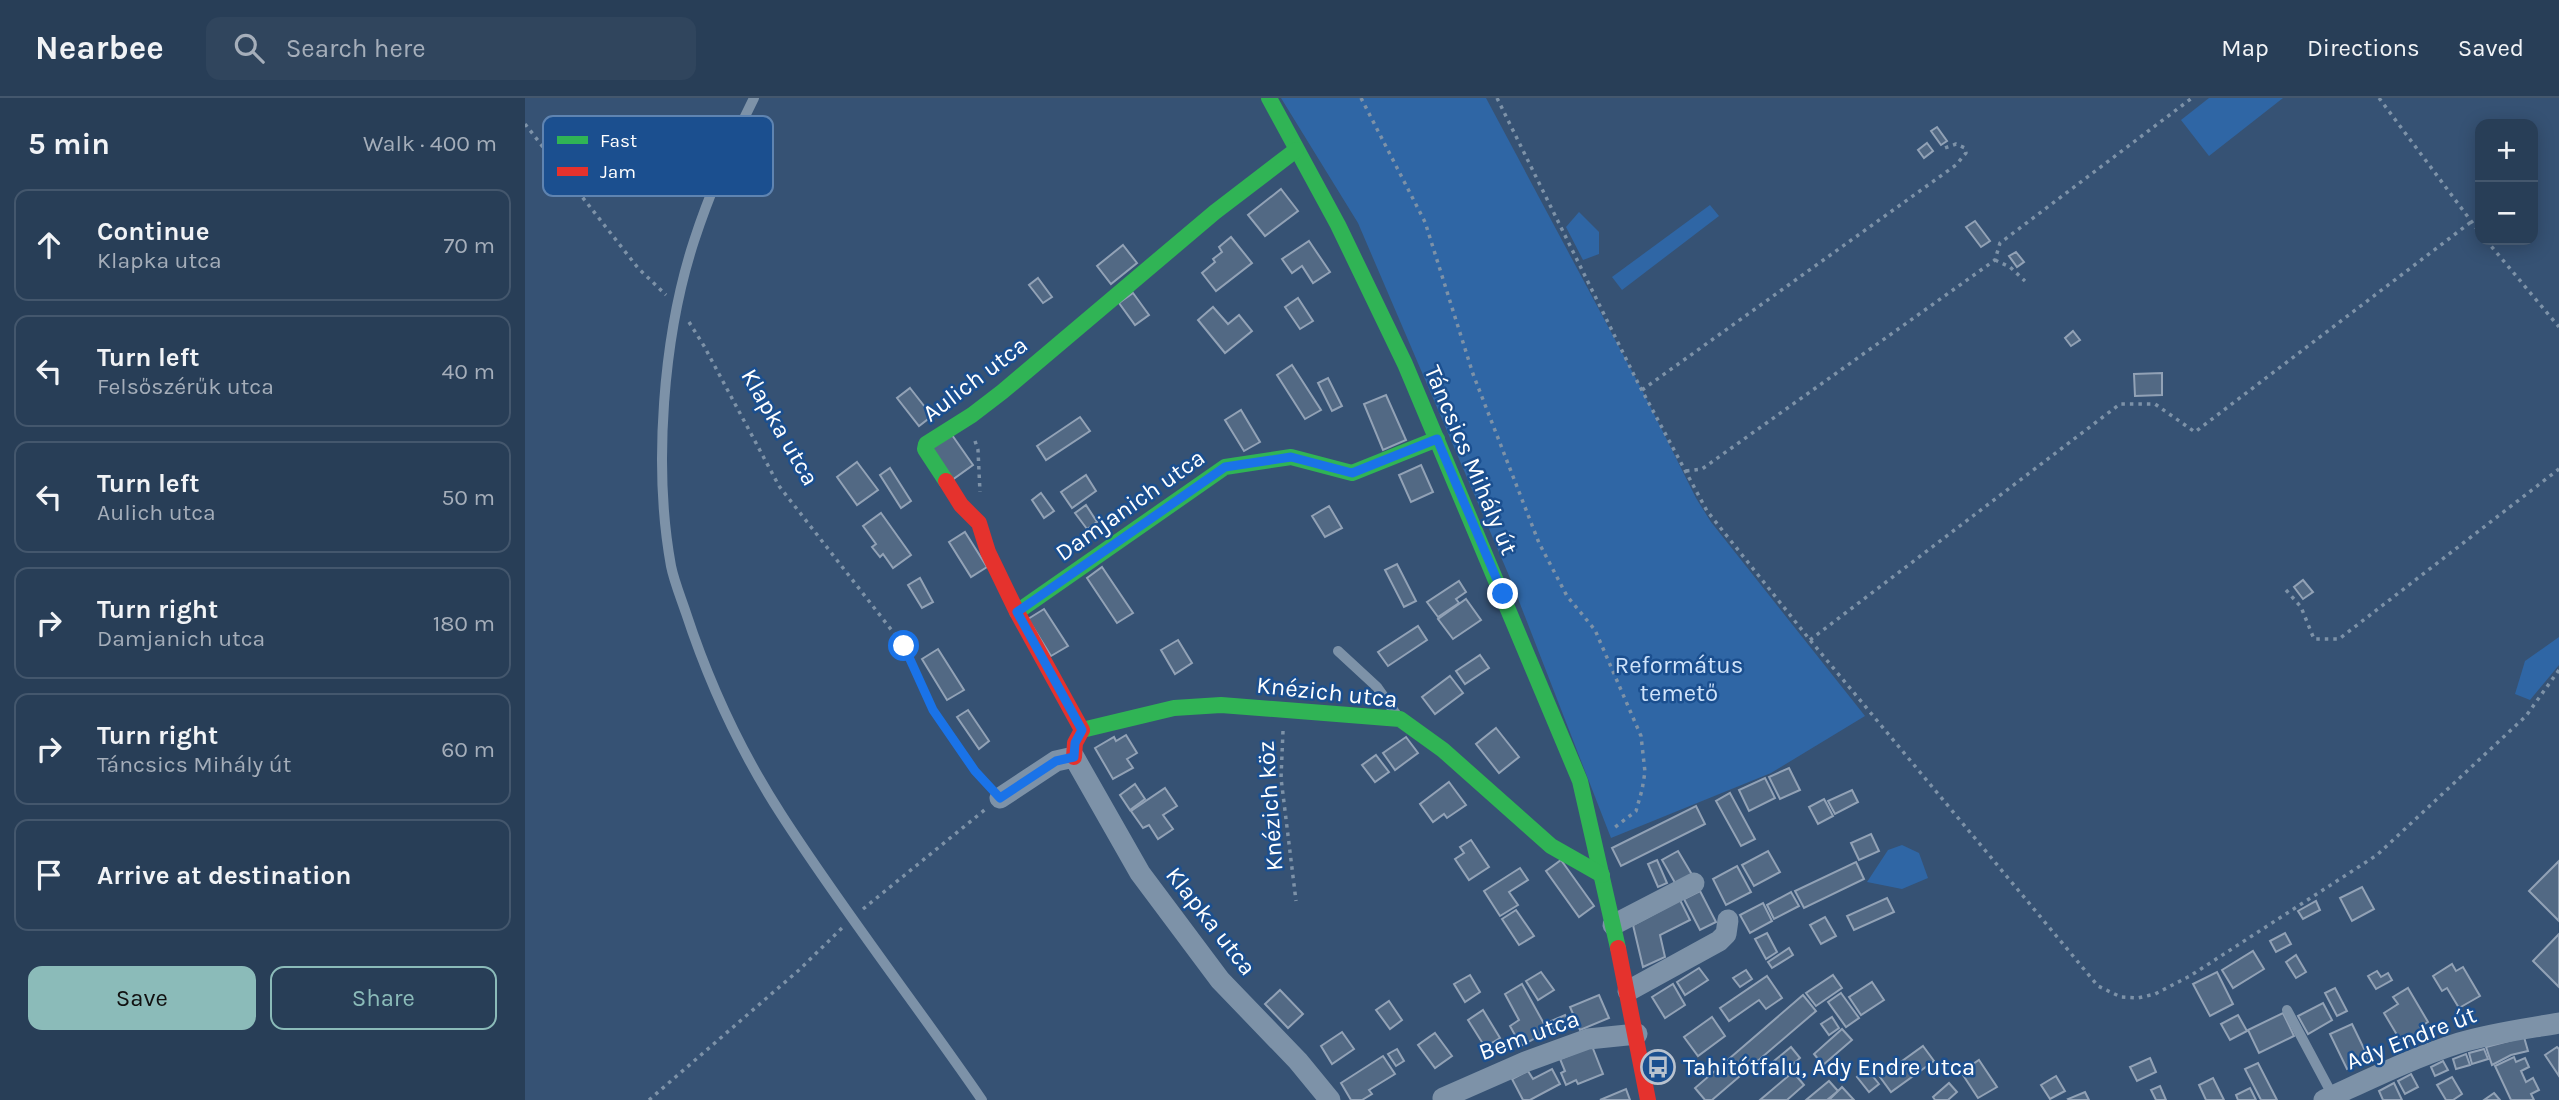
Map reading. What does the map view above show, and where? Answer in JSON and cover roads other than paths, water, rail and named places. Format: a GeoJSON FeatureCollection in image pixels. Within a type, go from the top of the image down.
{"type":"FeatureCollection","features":[{"type":"Feature","properties":{"kind":"street","name":"Táncsics Mihály út"},"geometry":{"type":"LineString","coordinates":[[1269,98],[1338,225],[1405,364],[1580,781],[1628,991],[1648,1100]]}},
{"type":"Feature","properties":{"kind":"street","name":"Aulich utca"},"geometry":{"type":"LineString","coordinates":[[1082,730],[1017,612],[988,552],[979,523],[961,505],[925,449],[926,444],[972,415],[1215,212],[1296,150]]}},
{"type":"Feature","properties":{"kind":"street","name":"Damjanich utca"},"geometry":{"type":"LineString","coordinates":[[1017,612],[1225,467],[1291,457],[1352,473],[1437,439]]}},
{"type":"Feature","properties":{"kind":"street","name":"Knézich utca"},"geometry":{"type":"LineString","coordinates":[[1082,730],[1174,708],[1220,705],[1400,719],[1443,750],[1551,846],[1602,875]]}},
{"type":"Feature","properties":{"kind":"street"},"geometry":{"type":"LineString","coordinates":[[1000,798],[1056,761],[1074,757],[1075,743],[1082,730]]}},
{"type":"Feature","properties":{"kind":"street","name":"Klapka utca"},"geometry":{"type":"LineString","coordinates":[[1074,757],[1146,881],[1220,980],[1298,1061],[1330,1100]]}},
{"type":"Feature","properties":{"kind":"street"},"geometry":{"type":"LineString","coordinates":[[1613,925],[1695,883]]}},
{"type":"Feature","properties":{"kind":"street"},"geometry":{"type":"LineString","coordinates":[[1628,991],[1719,941],[1726,934],[1728,920]]}},
{"type":"Feature","properties":{"kind":"street","name":"Ady Endre út"},"geometry":{"type":"LineString","coordinates":[[2329,1098],[2407,1063],[2458,1044],[2509,1031],[2559,1023]]}},
{"type":"Feature","properties":{"kind":"street","name":"Bem utca"},"geometry":{"type":"LineString","coordinates":[[1443,1098],[1525,1062],[1588,1039],[1637,1034]]}},
{"type":"Feature","properties":{"kind":"lane"},"geometry":{"type":"LineString","coordinates":[[745,116],[754,98]]}},
{"type":"Feature","properties":{"kind":"lane"},"geometry":{"type":"LineString","coordinates":[[711,196],[693,242],[678,306],[666,380],[661,466],[671,567],[701,658],[737,736],[779,811],[982,1100]]}},
{"type":"Feature","properties":{"kind":"lane"},"geometry":{"type":"LineString","coordinates":[[1338,651],[1377,687],[1400,719]]}},
{"type":"Feature","properties":{"kind":"lane"},"geometry":{"type":"LineString","coordinates":[[2287,1010],[2329,1098]]}},
{"type":"Feature","properties":{"kind":"place","name":"Tahitótfalu, Ady Endre utca"},"geometry":{"type":"Point","coordinates":[1658,1067]}},
{"type":"Feature","properties":{"kind":"park label","name":"Református temető"},"geometry":{"type":"Point","coordinates":[1679,679]}}]}
